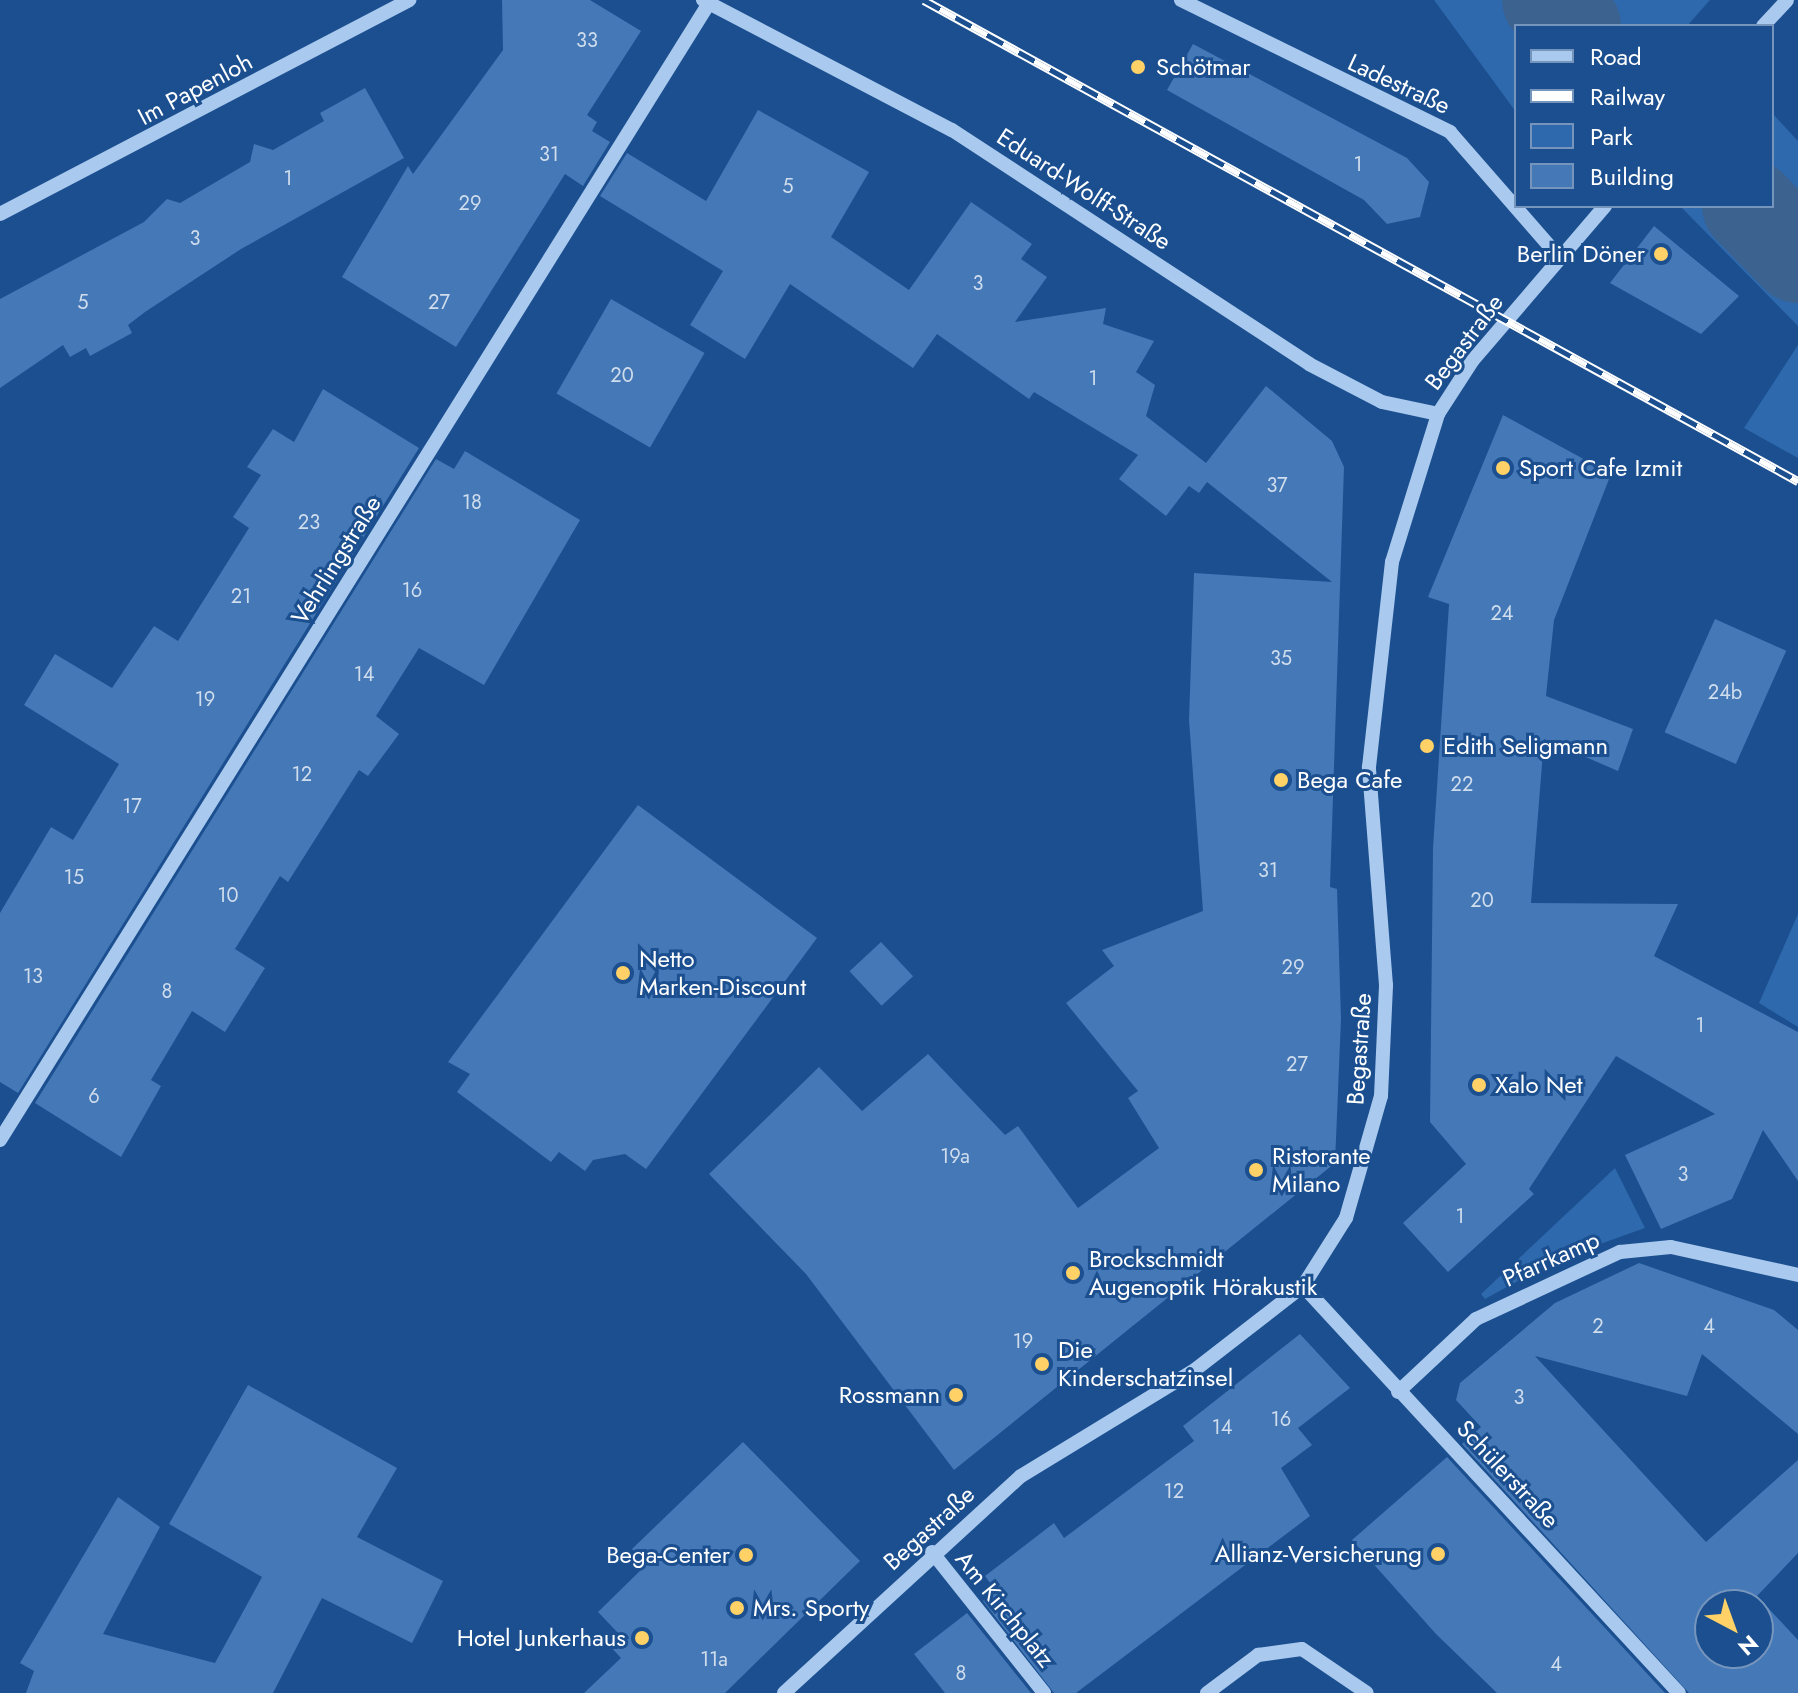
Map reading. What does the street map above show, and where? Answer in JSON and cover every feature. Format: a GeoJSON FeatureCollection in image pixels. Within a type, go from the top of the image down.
{"type":"FeatureCollection","features":[{"type":"Feature","properties":{"kind":"street","name":"Im Papenloh"},"geometry":{"type":"LineString","coordinates":[[0,214],[410,0]]}},
{"type":"Feature","properties":{"kind":"street","name":"Ladestraße"},"geometry":{"type":"LineString","coordinates":[[1181,0],[1450,132],[1514,205]]}},
{"type":"Feature","properties":{"kind":"street"},"geometry":{"type":"LineString","coordinates":[[1765,24],[1787,0]]}},
{"type":"Feature","properties":{"kind":"street","name":"Eduard-Wolff-Straße"},"geometry":{"type":"LineString","coordinates":[[706,2],[952,130],[1309,364],[1382,402],[1438,414]]}},
{"type":"Feature","properties":{"kind":"street","name":"Vehrlingstraße"},"geometry":{"type":"LineString","coordinates":[[0,1140],[706,2]]}},
{"type":"Feature","properties":{"kind":"street","name":"Ladestraße"},"geometry":{"type":"LineString","coordinates":[[1516,208],[1559,257]]}},
{"type":"Feature","properties":{"kind":"street","name":"Begastraße"},"geometry":{"type":"LineString","coordinates":[[784,1693],[932,1552],[1021,1476],[1196,1369],[1303,1286],[1346,1218],[1381,1096],[1386,985],[1369,767],[1373,684],[1392,562],[1438,414],[1473,360],[1603,208]]}},
{"type":"Feature","properties":{"kind":"street","name":"Pfarrkamp"},"geometry":{"type":"LineString","coordinates":[[1398,1392],[1476,1319],[1620,1252],[1671,1247],[1798,1275]]}},
{"type":"Feature","properties":{"kind":"street","name":"Schülerstraße"},"geometry":{"type":"LineString","coordinates":[[1303,1286],[1679,1693]]}},
{"type":"Feature","properties":{"kind":"street","name":"Am Kirchplatz"},"geometry":{"type":"LineString","coordinates":[[932,1552],[1044,1693]]}},
{"type":"Feature","properties":{"kind":"street"},"geometry":{"type":"LineString","coordinates":[[1207,1693],[1258,1655],[1302,1649],[1367,1693]]}},
{"type":"Feature","properties":{"kind":"green space"},"geometry":{"type":"Polygon","coordinates":[[[1434,0],[1710,0],[1689,24],[1514,24],[1514,109],[1434,0]]]}},
{"type":"Feature","properties":{"kind":"green space"},"geometry":{"type":"Polygon","coordinates":[[[1774,115],[1798,141],[1798,326],[1682,208],[1774,208],[1774,115]]]}},
{"type":"Feature","properties":{"kind":"green space"},"geometry":{"type":"Polygon","coordinates":[[[1798,345],[1798,458],[1744,428],[1798,345]]]}},
{"type":"Feature","properties":{"kind":"green space"},"geometry":{"type":"Polygon","coordinates":[[[1798,914],[1798,1027],[1759,1003],[1798,914]]]}},
{"type":"Feature","properties":{"kind":"green space"},"geometry":{"type":"Polygon","coordinates":[[[1615,1168],[1645,1228],[1558,1259],[1485,1299],[1481,1294],[1615,1168]]]}},
{"type":"Feature","properties":{"kind":"building"},"geometry":{"type":"Polygon","coordinates":[[[502,0],[590,0],[641,31],[587,115],[597,122],[592,131],[610,142],[583,186],[565,174],[456,347],[342,277],[408,166],[413,174],[503,50],[502,0]]]}},
{"type":"Feature","properties":{"kind":"building"},"geometry":{"type":"Polygon","coordinates":[[[1193,44],[1407,158],[1429,182],[1420,217],[1387,224],[1364,200],[1167,90],[1193,44]]]}},
{"type":"Feature","properties":{"kind":"building"},"geometry":{"type":"Polygon","coordinates":[[[365,88],[404,158],[241,249],[128,325],[132,333],[90,356],[86,348],[70,357],[63,345],[0,388],[0,299],[144,222],[167,199],[180,203],[250,162],[254,144],[273,150],[324,121],[320,113],[365,88]]]}},
{"type":"Feature","properties":{"kind":"building"},"geometry":{"type":"Polygon","coordinates":[[[758,110],[869,172],[831,237],[909,290],[971,202],[1032,244],[1021,259],[1047,277],[1015,322],[1106,308],[1103,324],[1154,341],[1136,372],[1155,385],[1146,416],[1206,463],[1266,386],[1332,441],[1344,467],[1330,887],[1337,889],[1341,1019],[1335,1163],[954,1470],[806,1274],[709,1174],[819,1067],[862,1111],[928,1054],[1005,1135],[1018,1126],[1078,1208],[1159,1148],[1128,1098],[1138,1091],[1066,1003],[1114,966],[1102,950],[1203,911],[1189,720],[1194,573],[1332,582],[1207,482],[1199,493],[1189,486],[1166,516],[1119,479],[1138,455],[1034,392],[1029,399],[937,334],[913,368],[790,284],[745,359],[690,325],[723,271],[600,196],[627,153],[706,201],[758,110]]]}},
{"type":"Feature","properties":{"kind":"building","name":"Berlin Döner"},"geometry":{"type":"Polygon","coordinates":[[[1654,226],[1739,296],[1701,334],[1610,283],[1654,226]]]}},
{"type":"Feature","properties":{"kind":"building"},"geometry":{"type":"Polygon","coordinates":[[[611,299],[705,353],[650,447],[556,393],[611,299]]]}},
{"type":"Feature","properties":{"kind":"building"},"geometry":{"type":"Polygon","coordinates":[[[323,389],[419,448],[18,1093],[0,1082],[0,913],[51,827],[73,840],[119,764],[24,705],[55,654],[112,688],[154,626],[178,641],[249,528],[233,517],[261,475],[247,467],[273,429],[294,442],[323,389]]]}},
{"type":"Feature","properties":{"kind":"building"},"geometry":{"type":"Polygon","coordinates":[[[1503,415],[1611,474],[1554,620],[1546,696],[1633,729],[1618,771],[1544,739],[1531,903],[1678,904],[1654,956],[1798,1032],[1798,1181],[1763,1130],[1732,1199],[1661,1229],[1625,1155],[1715,1114],[1616,1056],[1529,1189],[1534,1194],[1448,1272],[1403,1223],[1466,1164],[1430,1122],[1433,848],[1449,604],[1428,597],[1503,415]]]}},
{"type":"Feature","properties":{"kind":"building"},"geometry":{"type":"Polygon","coordinates":[[[465,451],[580,520],[484,685],[419,648],[376,716],[399,734],[368,776],[359,770],[288,882],[280,876],[235,949],[265,968],[225,1032],[192,1011],[151,1080],[161,1086],[121,1157],[35,1103],[436,459],[454,469],[465,451]]]}},
{"type":"Feature","properties":{"kind":"building"},"geometry":{"type":"Polygon","coordinates":[[[1715,619],[1786,651],[1736,764],[1665,732],[1715,619]]]}},
{"type":"Feature","properties":{"kind":"building","name":"Netto Marken-Discount"},"geometry":{"type":"Polygon","coordinates":[[[638,805],[817,938],[646,1169],[625,1154],[593,1160],[585,1171],[559,1152],[551,1162],[457,1092],[470,1074],[448,1062],[638,805]]]}},
{"type":"Feature","properties":{"kind":"building"},"geometry":{"type":"Polygon","coordinates":[[[881,942],[913,976],[882,1006],[850,971],[881,942]]]}},
{"type":"Feature","properties":{"kind":"building"},"geometry":{"type":"Polygon","coordinates":[[[1639,1263],[1774,1310],[1798,1330],[1798,1434],[1702,1354],[1687,1396],[1535,1356],[1706,1542],[1798,1460],[1798,1553],[1764,1589],[1694,1589],[1694,1669],[1774,1669],[1774,1614],[1798,1640],[1798,1693],[1689,1693],[1462,1444],[1481,1427],[1456,1400],[1460,1383],[1555,1303],[1639,1263]]]}},
{"type":"Feature","properties":{"kind":"building"},"geometry":{"type":"Polygon","coordinates":[[[1300,1334],[1350,1388],[1298,1428],[1312,1445],[1281,1468],[1310,1516],[1076,1693],[1054,1693],[983,1601],[996,1591],[985,1576],[1054,1523],[1064,1538],[1194,1441],[1183,1426],[1300,1334]]]}},
{"type":"Feature","properties":{"kind":"building"},"geometry":{"type":"Polygon","coordinates":[[[248,1385],[397,1468],[357,1537],[443,1581],[412,1643],[322,1598],[273,1693],[26,1693],[34,1671],[20,1663],[118,1497],[160,1527],[103,1634],[215,1663],[262,1577],[169,1524],[248,1385]]]}},
{"type":"Feature","properties":{"kind":"building","name":"Bega-Center"},"geometry":{"type":"Polygon","coordinates":[[[743,1442],[860,1561],[725,1693],[584,1693],[621,1658],[608,1644],[618,1633],[598,1612],[647,1564],[632,1549],[743,1442]]]}},
{"type":"Feature","properties":{"kind":"building"},"geometry":{"type":"Polygon","coordinates":[[[1447,1457],[1665,1693],[1497,1693],[1436,1634],[1352,1540],[1447,1457]]]}},
{"type":"Feature","properties":{"kind":"building"},"geometry":{"type":"Polygon","coordinates":[[[967,1613],[1031,1693],[945,1693],[914,1654],[967,1613]]]}},
{"type":"Feature","properties":{"kind":"waterway"},"geometry":{"type":"LineString","coordinates":[[1549,0],[1572,24]]}},
{"type":"Feature","properties":{"kind":"waterway"},"geometry":{"type":"LineString","coordinates":[[1751,208],[1798,256]]}},
{"type":"Feature","properties":{"kind":"railway"},"geometry":{"type":"LineString","coordinates":[[924,0],[1798,481]]}},
{"type":"Feature","properties":{"kind":"place","name":"Schötmar"},"geometry":{"type":"Point","coordinates":[1138,67]}},
{"type":"Feature","properties":{"kind":"place","name":"Berlin Döner"},"geometry":{"type":"Point","coordinates":[1661,254]}},
{"type":"Feature","properties":{"kind":"place","name":"Sport Cafe Izmit"},"geometry":{"type":"Point","coordinates":[1503,468]}},
{"type":"Feature","properties":{"kind":"place","name":"Edith Seligmann"},"geometry":{"type":"Point","coordinates":[1427,746]}},
{"type":"Feature","properties":{"kind":"place","name":"Bega Cafe"},"geometry":{"type":"Point","coordinates":[1281,780]}},
{"type":"Feature","properties":{"kind":"place","name":"Netto Marken-Discount"},"geometry":{"type":"Point","coordinates":[623,973]}},
{"type":"Feature","properties":{"kind":"place","name":"Xalo Net"},"geometry":{"type":"Point","coordinates":[1479,1085]}},
{"type":"Feature","properties":{"kind":"place","name":"Ristorante Milano"},"geometry":{"type":"Point","coordinates":[1256,1170]}},
{"type":"Feature","properties":{"kind":"place","name":"Brockschmidt Augenoptik Hörakustik"},"geometry":{"type":"Point","coordinates":[1073,1273]}},
{"type":"Feature","properties":{"kind":"place","name":"Die Kinderschatzinsel"},"geometry":{"type":"Point","coordinates":[1042,1364]}},
{"type":"Feature","properties":{"kind":"place","name":"Rossmann"},"geometry":{"type":"Point","coordinates":[956,1395]}},
{"type":"Feature","properties":{"kind":"place","name":"Allianz-Versicherung"},"geometry":{"type":"Point","coordinates":[1438,1554]}},
{"type":"Feature","properties":{"kind":"place","name":"Bega-Center"},"geometry":{"type":"Point","coordinates":[746,1555]}},
{"type":"Feature","properties":{"kind":"place","name":"Mrs. Sporty"},"geometry":{"type":"Point","coordinates":[737,1608]}},
{"type":"Feature","properties":{"kind":"place","name":"Hotel Junkerhaus"},"geometry":{"type":"Point","coordinates":[642,1638]}}]}
